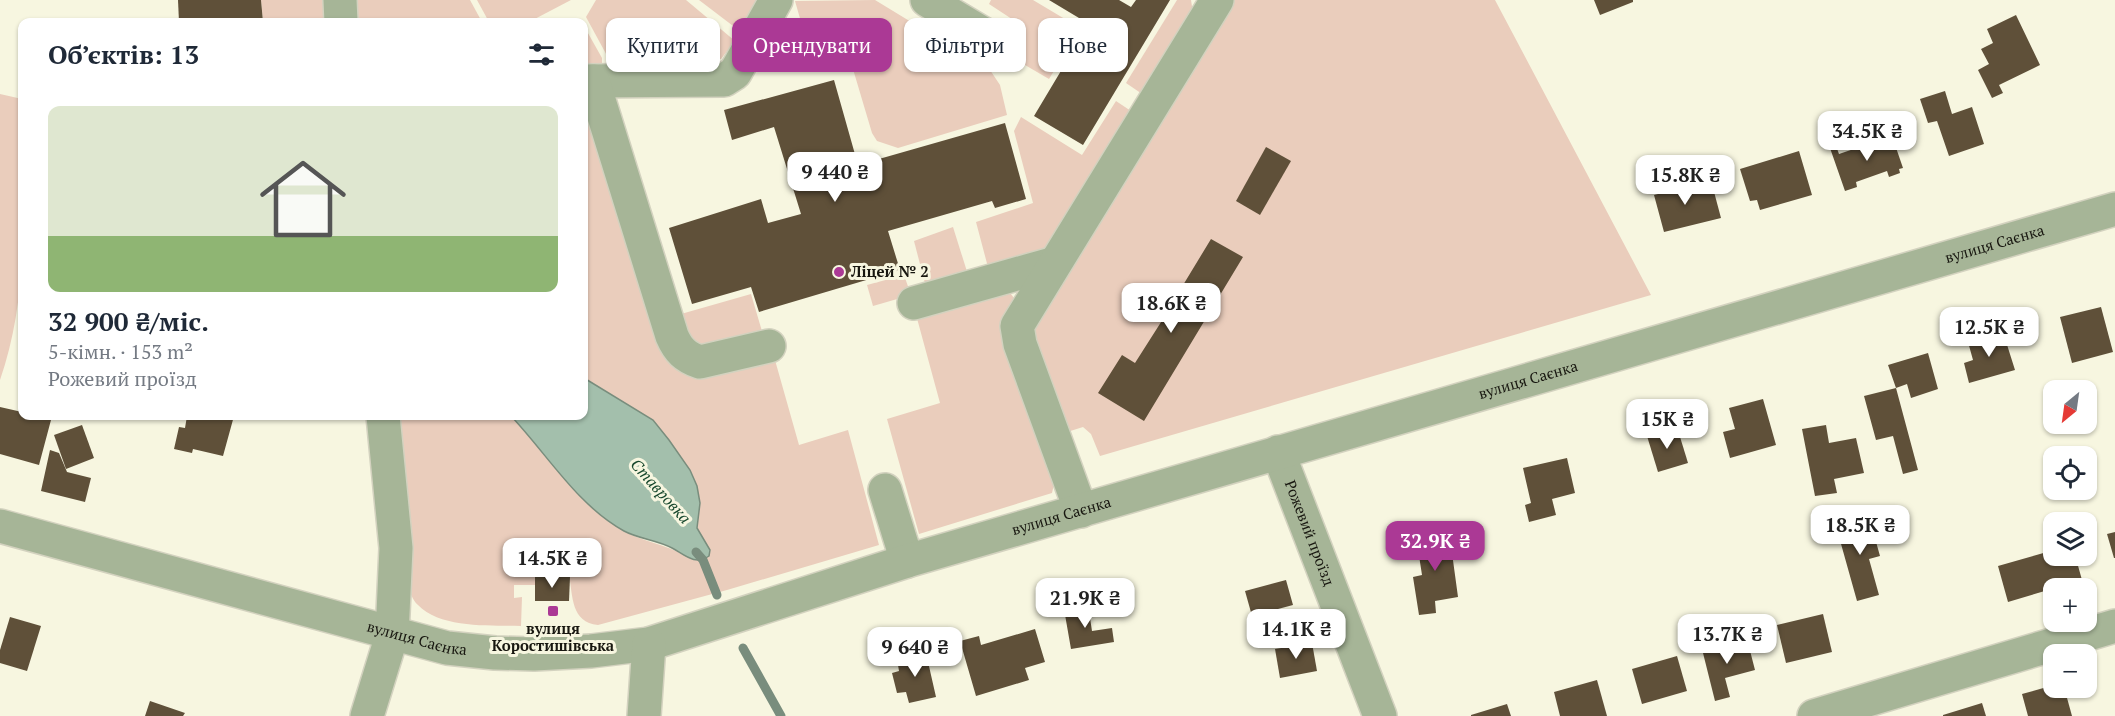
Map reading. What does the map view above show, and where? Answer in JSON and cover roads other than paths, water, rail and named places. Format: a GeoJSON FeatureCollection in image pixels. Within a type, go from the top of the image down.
{"type":"FeatureCollection","features":[{"type":"Feature","properties":{"kind":"street"},"geometry":{"type":"LineString","coordinates":[[340,0],[341,18]]}},
{"type":"Feature","properties":{"kind":"street"},"geometry":{"type":"LineString","coordinates":[[769,346],[700,362],[689,358],[678,349],[588,81],[724,80],[735,73],[776,0]]}},
{"type":"Feature","properties":{"kind":"street"},"geometry":{"type":"LineString","coordinates":[[927,0],[957,18]]}},
{"type":"Feature","properties":{"kind":"street"},"geometry":{"type":"LineString","coordinates":[[1081,511],[1017,334],[1021,318],[1217,0]]}},
{"type":"Feature","properties":{"kind":"street","name":"вулиця Саєнка"},"geometry":{"type":"LineString","coordinates":[[0,526],[447,648],[495,653],[591,651],[649,644],[907,561],[2115,209]]}},
{"type":"Feature","properties":{"kind":"street"},"geometry":{"type":"LineString","coordinates":[[914,303],[1055,263]]}},
{"type":"Feature","properties":{"kind":"street"},"geometry":{"type":"LineString","coordinates":[[367,716],[392,634],[396,548],[383,420]]}},
{"type":"Feature","properties":{"kind":"street","name":"Рожевий проїзд"},"geometry":{"type":"LineString","coordinates":[[1278,452],[1380,716]]}},
{"type":"Feature","properties":{"kind":"street"},"geometry":{"type":"LineString","coordinates":[[885,490],[907,561]]}},
{"type":"Feature","properties":{"kind":"street"},"geometry":{"type":"LineString","coordinates":[[1815,716],[2115,626]]}},
{"type":"Feature","properties":{"kind":"street"},"geometry":{"type":"LineString","coordinates":[[644,716],[649,644]]}},
{"type":"Feature","properties":{"kind":"water"},"geometry":{"type":"Polygon","coordinates":[[[588,380],[653,420],[690,470],[697,486],[700,503],[697,528],[710,550],[709,556],[695,560],[666,545],[630,534],[607,520],[563,478],[514,420],[588,420],[588,380]]]}},
{"type":"Feature","properties":{"kind":"waterway","name":"Ставровка"},"geometry":{"type":"LineString","coordinates":[[696,552],[703,560],[717,595]]}},
{"type":"Feature","properties":{"kind":"waterway","name":"Ставровка"},"geometry":{"type":"LineString","coordinates":[[743,648],[781,716]]}},
{"type":"Feature","properties":{"kind":"place","name":"Ліцей № 2"},"geometry":{"type":"Point","coordinates":[839,272]}},
{"type":"Feature","properties":{"kind":"place","name":"вулиця Коростишівська"},"geometry":{"type":"Point","coordinates":[553,611]}}]}
